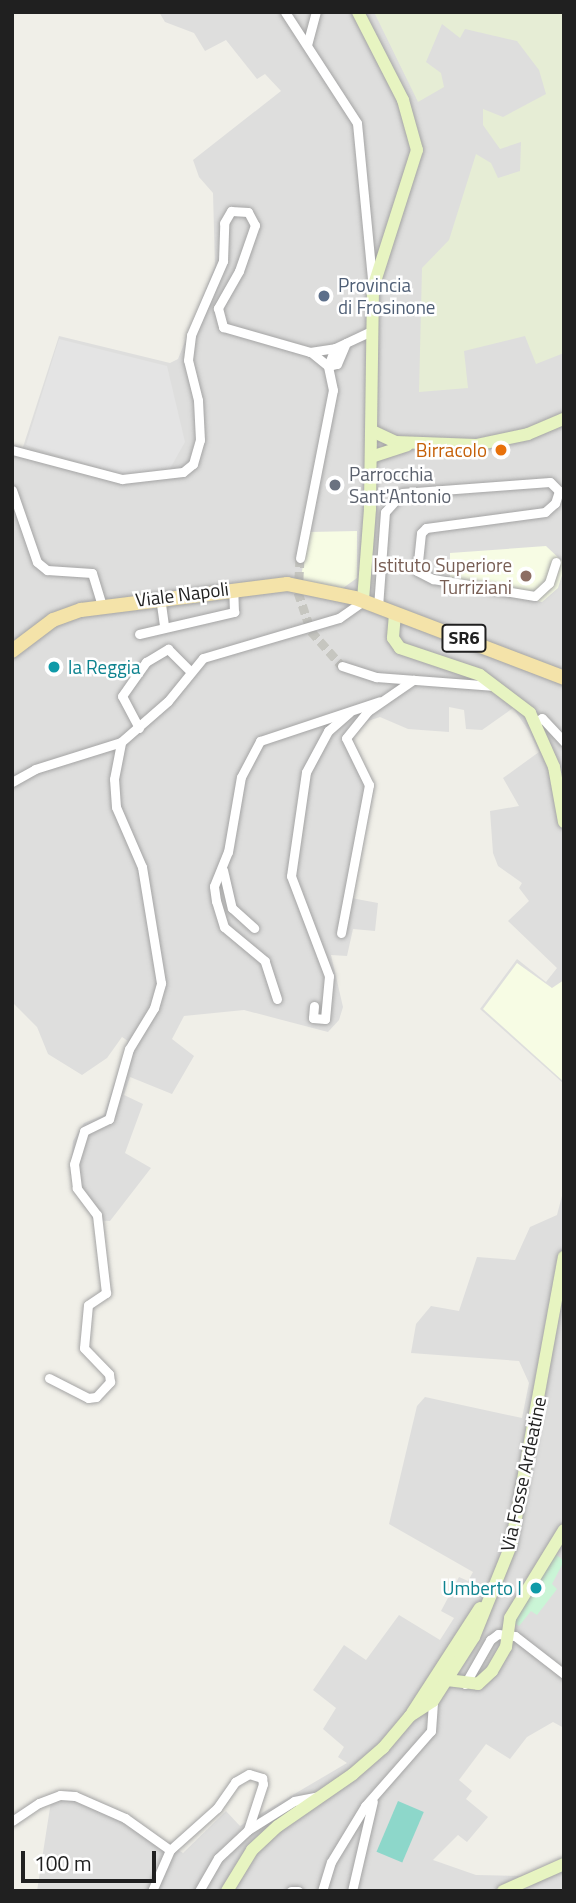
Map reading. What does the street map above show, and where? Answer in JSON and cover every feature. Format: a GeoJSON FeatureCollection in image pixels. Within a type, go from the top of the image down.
{"type":"FeatureCollection","features":[{"type":"Feature","properties":{"kind":"main road"},"geometry":{"type":"LineString","coordinates":[[358,12],[403,100],[417,150],[373,288],[370,332],[372,431],[363,601]]}},
{"type":"Feature","properties":{"kind":"main road"},"geometry":{"type":"LineString","coordinates":[[372,431],[384,439],[414,443],[493,443],[564,419]]}},
{"type":"Feature","properties":{"kind":"main road"},"geometry":{"type":"LineString","coordinates":[[371,457],[414,443]]}},
{"type":"Feature","properties":{"kind":"main road","name":"Viale Napoli"},"geometry":{"type":"LineString","coordinates":[[12,651],[53,620],[102,606],[160,597],[233,588],[302,585],[363,601]]}},
{"type":"Feature","properties":{"kind":"main road","name":"SR6"},"geometry":{"type":"LineString","coordinates":[[363,601],[564,677]]}},
{"type":"Feature","properties":{"kind":"main road"},"geometry":{"type":"LineString","coordinates":[[395,614],[393,638],[400,648],[461,666],[518,699],[536,722],[554,767],[564,822]]}},
{"type":"Feature","properties":{"kind":"main road","name":"Via Fosse Ardeatine"},"geometry":{"type":"LineString","coordinates":[[433,1701],[474,1637],[511,1545],[564,1256]]}},
{"type":"Feature","properties":{"kind":"main road"},"geometry":{"type":"LineString","coordinates":[[447,1680],[478,1684],[492,1671],[506,1647],[505,1634],[564,1530]]}},
{"type":"Feature","properties":{"kind":"main road"},"geometry":{"type":"LineString","coordinates":[[227,1891],[252,1850],[278,1826],[323,1796],[383,1748],[410,1716],[494,1587]]}},
{"type":"Feature","properties":{"kind":"main road"},"geometry":{"type":"LineString","coordinates":[[410,1716],[433,1701]]}},
{"type":"Feature","properties":{"kind":"main road"},"geometry":{"type":"LineString","coordinates":[[503,1891],[564,1864]]}},
{"type":"Feature","properties":{"kind":"street"},"geometry":{"type":"LineString","coordinates":[[285,12],[354,115],[360,131],[373,288]]}},
{"type":"Feature","properties":{"kind":"street"},"geometry":{"type":"LineString","coordinates":[[307,45],[316,12]]}},
{"type":"Feature","properties":{"kind":"street"},"geometry":{"type":"LineString","coordinates":[[12,450],[122,479],[183,472],[193,464],[201,440],[198,400],[188,360],[191,335],[223,261],[224,223],[231,211],[247,212],[255,225],[239,271],[218,308],[220,321],[229,331],[310,352],[328,366]]}},
{"type":"Feature","properties":{"kind":"street"},"geometry":{"type":"LineString","coordinates":[[310,352],[335,348],[370,332]]}},
{"type":"Feature","properties":{"kind":"street"},"geometry":{"type":"LineString","coordinates":[[328,366],[343,358],[346,343]]}},
{"type":"Feature","properties":{"kind":"street"},"geometry":{"type":"LineString","coordinates":[[300,558],[333,390],[328,366],[335,348]]}},
{"type":"Feature","properties":{"kind":"street"},"geometry":{"type":"LineString","coordinates":[[378,607],[385,512],[402,493],[550,482],[561,491],[555,503],[545,512],[426,528],[421,533],[417,571],[433,579],[535,596],[549,583],[556,562]]}},
{"type":"Feature","properties":{"kind":"street"},"geometry":{"type":"LineString","coordinates":[[12,490],[37,562],[47,570],[92,573],[102,606]]}},
{"type":"Feature","properties":{"kind":"street"},"geometry":{"type":"LineString","coordinates":[[139,634],[234,612],[233,588]]}},
{"type":"Feature","properties":{"kind":"street"},"geometry":{"type":"LineString","coordinates":[[160,597],[164,627]]}},
{"type":"Feature","properties":{"kind":"street"},"geometry":{"type":"LineString","coordinates":[[12,782],[121,741],[168,701],[190,671],[213,654],[339,618],[363,601]]}},
{"type":"Feature","properties":{"kind":"street"},"geometry":{"type":"LineString","coordinates":[[139,728],[122,696],[146,662],[168,649],[190,671]]}},
{"type":"Feature","properties":{"kind":"street"},"geometry":{"type":"LineString","coordinates":[[342,666],[363,676],[498,685]]}},
{"type":"Feature","properties":{"kind":"street"},"geometry":{"type":"LineString","coordinates":[[341,933],[369,785],[346,738],[380,701],[413,680]]}},
{"type":"Feature","properties":{"kind":"street"},"geometry":{"type":"LineString","coordinates":[[277,999],[265,961],[234,937],[218,916],[214,886],[223,870],[241,777],[260,741],[380,701]]}},
{"type":"Feature","properties":{"kind":"street"},"geometry":{"type":"LineString","coordinates":[[314,1006],[313,1018],[325,1019],[330,995],[325,957],[299,906],[291,876],[302,789],[315,749],[328,731],[363,706]]}},
{"type":"Feature","properties":{"kind":"street"},"geometry":{"type":"LineString","coordinates":[[536,722],[542,718],[564,742]]}},
{"type":"Feature","properties":{"kind":"street"},"geometry":{"type":"LineString","coordinates":[[49,1378],[88,1398],[96,1397],[110,1382],[109,1374],[84,1348],[88,1305],[106,1293],[97,1214],[77,1188],[74,1164],[84,1131],[109,1119],[129,1049],[154,1008],[161,984],[142,867],[116,807],[114,779],[121,741]]}},
{"type":"Feature","properties":{"kind":"street"},"geometry":{"type":"LineString","coordinates":[[223,870],[232,908],[254,928]]}},
{"type":"Feature","properties":{"kind":"street"},"geometry":{"type":"LineString","coordinates":[[505,1634],[515,1636],[564,1674]]}},
{"type":"Feature","properties":{"kind":"street"},"geometry":{"type":"LineString","coordinates":[[321,1891],[337,1850],[374,1796],[424,1743],[435,1722],[433,1701]]}},
{"type":"Feature","properties":{"kind":"street"},"geometry":{"type":"LineString","coordinates":[[152,1891],[170,1850],[217,1808],[235,1782],[249,1774],[262,1778],[263,1784],[248,1830]]}},
{"type":"Feature","properties":{"kind":"street"},"geometry":{"type":"LineString","coordinates":[[12,1821],[39,1803],[60,1795],[75,1796],[125,1818],[170,1850]]}},
{"type":"Feature","properties":{"kind":"street"},"geometry":{"type":"LineString","coordinates":[[199,1891],[218,1858],[248,1830],[293,1801],[323,1796]]}},
{"type":"Feature","properties":{"kind":"street"},"geometry":{"type":"LineString","coordinates":[[352,1891],[374,1796]]}},
{"type":"Feature","properties":{"kind":"street"},"geometry":{"type":"LineString","coordinates":[[291,1891],[298,1891]]}},
{"type":"Feature","properties":{"kind":"shaded area"},"geometry":{"type":"Polygon","coordinates":[[[159,12],[564,12],[564,1084],[480,1009],[517,959],[546,982],[557,968],[508,921],[529,901],[519,888],[522,883],[498,866],[493,853],[490,811],[519,806],[503,778],[539,752],[529,731],[513,708],[482,730],[466,729],[464,710],[449,707],[449,732],[408,729],[380,717],[368,721],[352,738],[374,790],[351,898],[378,903],[375,931],[353,929],[347,956],[331,955],[343,1007],[339,1020],[328,1032],[244,1010],[184,1016],[172,1039],[194,1056],[172,1094],[130,1077],[124,1095],[143,1104],[125,1153],[151,1168],[110,1221],[93,1220],[70,1174],[73,1141],[84,1123],[104,1115],[128,1041],[122,1037],[107,1058],[82,1075],[48,1054],[37,1027],[12,1002],[12,445],[23,447],[59,336],[170,363],[178,359],[215,266],[213,193],[199,177],[193,160],[281,91],[265,74],[257,79],[226,40],[205,51],[194,33],[165,22],[159,12]]]}},
{"type":"Feature","properties":{"kind":"shaded area"},"geometry":{"type":"Polygon","coordinates":[[[374,12],[564,12],[564,353],[536,364],[525,336],[464,351],[468,388],[419,392],[422,268],[449,240],[476,154],[491,163],[498,178],[520,171],[521,142],[500,149],[483,125],[483,109],[503,117],[546,94],[539,70],[517,41],[465,29],[460,38],[442,24],[426,62],[441,73],[444,87],[418,102],[374,12]]]}},
{"type":"Feature","properties":{"kind":"shaded area"},"geometry":{"type":"Polygon","coordinates":[[[59,339],[167,366],[185,442],[168,472],[126,476],[26,445],[59,339]]]}},
{"type":"Feature","properties":{"kind":"shaded area"},"geometry":{"type":"Polygon","coordinates":[[[357,531],[357,578],[339,591],[300,581],[310,532],[357,531]]]}},
{"type":"Feature","properties":{"kind":"shaded area"},"geometry":{"type":"Polygon","coordinates":[[[546,546],[564,563],[564,569],[558,588],[542,602],[450,584],[450,553],[546,546]]]}},
{"type":"Feature","properties":{"kind":"shaded area"},"geometry":{"type":"Polygon","coordinates":[[[517,963],[552,988],[564,980],[564,1082],[483,1009],[517,963]]]}},
{"type":"Feature","properties":{"kind":"shaded area"},"geometry":{"type":"Polygon","coordinates":[[[564,1188],[564,1728],[553,1722],[527,1737],[510,1759],[486,1744],[459,1780],[472,1791],[466,1799],[488,1817],[467,1842],[458,1835],[433,1860],[476,1875],[520,1876],[564,1860],[564,1891],[37,1891],[52,1795],[71,1790],[118,1810],[183,1853],[226,1811],[240,1826],[347,1763],[338,1757],[344,1747],[323,1729],[336,1708],[313,1690],[344,1645],[366,1660],[399,1615],[440,1640],[454,1618],[441,1611],[459,1577],[468,1581],[473,1572],[389,1524],[417,1406],[425,1397],[522,1418],[529,1383],[519,1361],[411,1353],[416,1324],[431,1306],[459,1311],[477,1257],[515,1260],[530,1227],[557,1215],[564,1188]]]}},
{"type":"Feature","properties":{"kind":"shaded area"},"geometry":{"type":"Polygon","coordinates":[[[398,1801],[424,1812],[402,1863],[377,1852],[398,1801]]]}},
{"type":"Feature","properties":{"kind":"green space"},"geometry":{"type":"Polygon","coordinates":[[[548,1548],[564,1561],[552,1584],[557,1589],[537,1615],[531,1611],[519,1626],[513,1622],[548,1548]]]}},
{"type":"Feature","properties":{"kind":"tunnel"},"geometry":{"type":"LineString","coordinates":[[300,558],[298,592],[311,631],[342,666]]}},
{"type":"Feature","properties":{"kind":"place","name":"Provincia di Frosinone"},"geometry":{"type":"Point","coordinates":[324,296]}},
{"type":"Feature","properties":{"kind":"place","name":"Birracolo"},"geometry":{"type":"Point","coordinates":[501,450]}},
{"type":"Feature","properties":{"kind":"place","name":"Parrocchia Sant'Antonio"},"geometry":{"type":"Point","coordinates":[335,485]}},
{"type":"Feature","properties":{"kind":"place","name":"Istituto Superiore Turriziani"},"geometry":{"type":"Point","coordinates":[526,576]}},
{"type":"Feature","properties":{"kind":"place","name":"la Reggia"},"geometry":{"type":"Point","coordinates":[54,667]}},
{"type":"Feature","properties":{"kind":"place","name":"Umberto I"},"geometry":{"type":"Point","coordinates":[536,1588]}}]}
